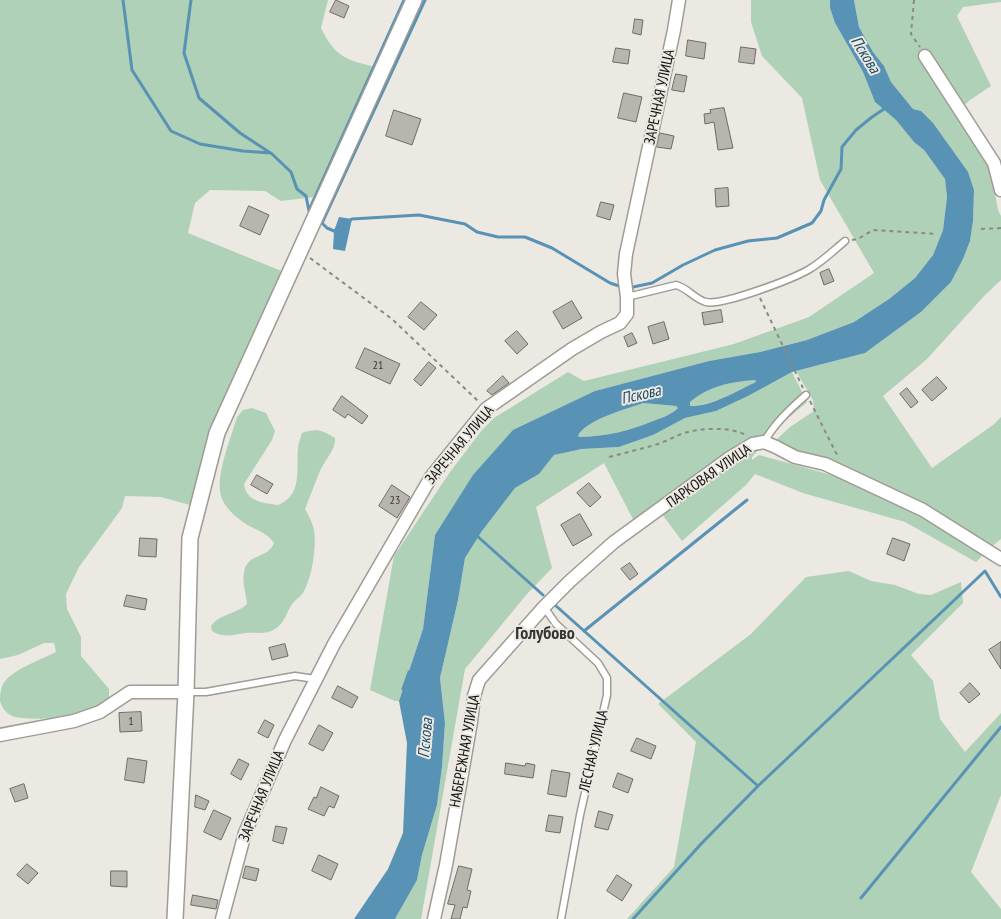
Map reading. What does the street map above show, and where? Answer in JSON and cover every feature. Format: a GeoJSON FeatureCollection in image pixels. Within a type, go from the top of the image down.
{"type":"FeatureCollection","features":[{"type":"Feature","properties":{"kind":"street"},"geometry":{"type":"LineString","coordinates":[[175,919],[186,692],[190,538],[218,433],[414,0]]}},
{"type":"Feature","properties":{"kind":"street","name":"ЗАРЕЧНАЯ УЛИЦА"},"geometry":{"type":"LineString","coordinates":[[222,919],[245,833],[285,740],[315,679],[431,477],[486,409],[572,349],[620,323],[627,314],[624,274],[626,254],[679,0]]}},
{"type":"Feature","properties":{"kind":"street"},"geometry":{"type":"LineString","coordinates":[[925,56],[994,163],[1001,190]]}},
{"type":"Feature","properties":{"kind":"street","name":"ПАРКОВАЯ УЛИЦА"},"geometry":{"type":"LineString","coordinates":[[544,607],[614,542],[728,459],[753,444],[764,442],[776,446],[795,457],[825,464],[846,472],[923,510],[1001,559]]}},
{"type":"Feature","properties":{"kind":"street","name":"НАБЕРЕЖНАЯ УЛИЦА"},"geometry":{"type":"LineString","coordinates":[[434,919],[446,864],[476,688],[479,680],[489,668],[544,607]]}},
{"type":"Feature","properties":{"kind":"street"},"geometry":{"type":"LineString","coordinates":[[0,735],[74,721],[100,712],[130,692],[186,692]]}},
{"type":"Feature","properties":{"kind":"lane"},"geometry":{"type":"LineString","coordinates":[[627,297],[676,285],[708,303],[731,299],[807,270],[825,259],[845,241]]}},
{"type":"Feature","properties":{"kind":"lane"},"geometry":{"type":"LineString","coordinates":[[764,442],[771,429],[782,416],[806,395]]}},
{"type":"Feature","properties":{"kind":"lane","name":"ЛЕСНАЯ УЛИЦА"},"geometry":{"type":"LineString","coordinates":[[544,607],[556,624],[598,663],[607,678],[607,695],[580,815],[562,919]]}},
{"type":"Feature","properties":{"kind":"lane"},"geometry":{"type":"LineString","coordinates":[[186,692],[206,692],[295,676],[315,679]]}},
{"type":"Feature","properties":{"kind":"path"},"geometry":{"type":"LineString","coordinates":[[914,0],[911,34],[925,56]]}},
{"type":"Feature","properties":{"kind":"path"},"geometry":{"type":"LineString","coordinates":[[981,229],[1001,228]]}},
{"type":"Feature","properties":{"kind":"path"},"geometry":{"type":"LineString","coordinates":[[845,241],[858,239],[873,230],[936,234]]}},
{"type":"Feature","properties":{"kind":"path"},"geometry":{"type":"LineString","coordinates":[[301,251],[392,319],[486,409]]}},
{"type":"Feature","properties":{"kind":"path"},"geometry":{"type":"LineString","coordinates":[[756,291],[806,395],[846,472]]}},
{"type":"Feature","properties":{"kind":"path"},"geometry":{"type":"LineString","coordinates":[[609,457],[657,444],[683,434],[722,428],[734,430],[764,442]]}},
{"type":"Feature","properties":{"kind":"green space"},"geometry":{"type":"Polygon","coordinates":[[[0,0],[328,0],[321,28],[331,45],[342,56],[376,67],[315,197],[281,201],[265,191],[210,190],[195,203],[188,233],[284,272],[215,424],[190,505],[161,497],[125,496],[122,508],[79,567],[66,594],[67,609],[81,637],[81,656],[109,689],[109,703],[84,715],[69,717],[18,718],[6,712],[0,701],[3,684],[6,680],[23,668],[56,652],[54,643],[44,643],[18,655],[0,659],[0,0]]]}},
{"type":"Feature","properties":{"kind":"green space"},"geometry":{"type":"Polygon","coordinates":[[[751,0],[830,0],[830,8],[835,23],[863,72],[875,102],[896,120],[914,142],[924,150],[945,179],[947,197],[943,230],[933,255],[915,278],[889,299],[854,322],[807,340],[760,352],[709,361],[595,391],[435,535],[423,629],[399,701],[370,690],[394,556],[450,472],[482,430],[494,418],[568,372],[584,381],[734,344],[809,317],[874,273],[820,180],[802,98],[762,56],[751,22],[751,0]]]}},
{"type":"Feature","properties":{"kind":"green space"},"geometry":{"type":"Polygon","coordinates":[[[854,0],[1001,0],[1001,2],[963,7],[957,16],[991,86],[970,100],[957,112],[990,166],[998,210],[1001,216],[1001,280],[927,359],[883,396],[932,468],[993,425],[1001,417],[1001,539],[991,547],[790,450],[776,440],[790,427],[814,411],[813,400],[796,371],[865,353],[921,312],[951,282],[970,241],[974,190],[921,111],[913,109],[891,82],[884,66],[873,52],[859,27],[854,0]]]}},
{"type":"Feature","properties":{"kind":"green space"},"geometry":{"type":"Polygon","coordinates":[[[792,372],[807,402],[785,421],[752,457],[752,460],[759,455],[846,479],[923,516],[986,552],[976,562],[905,522],[803,493],[755,474],[746,485],[682,541],[659,510],[637,527],[604,463],[536,507],[552,568],[527,594],[465,669],[421,919],[395,919],[417,880],[422,855],[437,805],[445,723],[440,678],[458,600],[465,558],[482,531],[515,488],[539,474],[554,455],[582,449],[619,447],[653,435],[685,418],[716,411],[792,372]]]}},
{"type":"Feature","properties":{"kind":"green space"},"geometry":{"type":"Polygon","coordinates":[[[755,380],[756,382],[715,401],[689,406],[690,402],[705,392],[737,382],[755,380]]]}},
{"type":"Feature","properties":{"kind":"green space"},"geometry":{"type":"Polygon","coordinates":[[[643,403],[676,406],[678,408],[644,425],[599,435],[578,436],[582,430],[597,420],[643,403]]]}},
{"type":"Feature","properties":{"kind":"green space"},"geometry":{"type":"Polygon","coordinates":[[[252,408],[266,413],[275,431],[272,440],[244,484],[248,495],[256,500],[278,505],[286,501],[291,495],[297,481],[298,446],[302,433],[315,430],[323,432],[335,438],[335,442],[320,471],[305,509],[313,526],[315,542],[311,570],[303,593],[292,604],[281,624],[272,631],[224,635],[212,631],[211,626],[214,622],[247,604],[243,580],[246,566],[249,561],[267,552],[274,543],[260,531],[236,517],[222,500],[221,496],[220,478],[222,467],[237,417],[243,410],[252,408]]]}},
{"type":"Feature","properties":{"kind":"green space"},"geometry":{"type":"Polygon","coordinates":[[[849,571],[871,581],[895,585],[919,594],[931,595],[961,582],[963,603],[911,655],[933,681],[940,719],[965,752],[1001,713],[1001,795],[971,872],[1001,909],[1001,919],[627,919],[674,867],[696,742],[658,704],[751,634],[806,577],[849,571]]]}},
{"type":"Feature","properties":{"kind":"water","name":"Пскова"},"geometry":{"type":"Polygon","coordinates":[[[830,0],[854,0],[859,27],[873,52],[884,66],[891,82],[913,109],[921,111],[933,123],[968,172],[974,190],[970,241],[951,282],[921,312],[865,353],[792,372],[716,411],[685,418],[653,435],[619,447],[582,449],[554,455],[539,474],[515,488],[482,531],[465,558],[458,600],[440,678],[445,723],[437,805],[422,855],[417,880],[395,919],[354,919],[388,869],[403,833],[407,743],[399,701],[423,629],[435,535],[473,475],[513,430],[595,391],[709,361],[760,352],[807,340],[854,322],[889,299],[915,278],[933,255],[943,230],[947,197],[945,179],[924,150],[914,142],[896,120],[875,102],[863,72],[835,23],[830,8],[830,0]],[[755,380],[737,382],[705,392],[690,402],[690,406],[698,406],[715,401],[756,382],[755,380]],[[643,403],[597,420],[582,430],[578,436],[609,434],[644,425],[678,408],[676,406],[643,403]]]}},
{"type":"Feature","properties":{"kind":"water"},"geometry":{"type":"Polygon","coordinates":[[[339,217],[352,219],[345,251],[333,249],[334,231],[339,217]]]}},
{"type":"Feature","properties":{"kind":"building"},"geometry":{"type":"Polygon","coordinates":[[[336,0],[349,6],[344,18],[330,12],[336,0]]]}},
{"type":"Feature","properties":{"kind":"building"},"geometry":{"type":"Polygon","coordinates":[[[635,19],[643,20],[641,35],[633,33],[635,19]]]}},
{"type":"Feature","properties":{"kind":"building"},"geometry":{"type":"Polygon","coordinates":[[[688,40],[706,43],[704,59],[686,56],[688,40]]]}},
{"type":"Feature","properties":{"kind":"building"},"geometry":{"type":"Polygon","coordinates":[[[741,47],[756,49],[754,64],[739,62],[741,47]]]}},
{"type":"Feature","properties":{"kind":"building"},"geometry":{"type":"Polygon","coordinates":[[[616,48],[630,50],[628,64],[613,62],[616,48]]]}},
{"type":"Feature","properties":{"kind":"building"},"geometry":{"type":"Polygon","coordinates":[[[676,74],[687,76],[684,92],[672,90],[676,74]]]}},
{"type":"Feature","properties":{"kind":"building"},"geometry":{"type":"Polygon","coordinates":[[[624,93],[642,97],[636,122],[618,118],[624,93]]]}},
{"type":"Feature","properties":{"kind":"building"},"geometry":{"type":"Polygon","coordinates":[[[724,108],[733,148],[718,150],[714,122],[705,124],[704,114],[711,113],[710,110],[724,108]]]}},
{"type":"Feature","properties":{"kind":"building"},"geometry":{"type":"Polygon","coordinates":[[[394,110],[421,119],[412,145],[386,136],[394,110]]]}},
{"type":"Feature","properties":{"kind":"building"},"geometry":{"type":"Polygon","coordinates":[[[660,133],[674,136],[671,149],[657,147],[660,133]]]}},
{"type":"Feature","properties":{"kind":"building"},"geometry":{"type":"Polygon","coordinates":[[[728,188],[729,206],[716,207],[715,189],[728,188]]]}},
{"type":"Feature","properties":{"kind":"building"},"geometry":{"type":"Polygon","coordinates":[[[601,202],[614,205],[610,220],[597,216],[601,202]]]}},
{"type":"Feature","properties":{"kind":"building"},"geometry":{"type":"Polygon","coordinates":[[[249,206],[269,215],[260,235],[240,226],[249,206]]]}},
{"type":"Feature","properties":{"kind":"building"},"geometry":{"type":"Polygon","coordinates":[[[829,269],[834,281],[824,285],[820,273],[829,269]]]}},
{"type":"Feature","properties":{"kind":"building"},"geometry":{"type":"Polygon","coordinates":[[[572,301],[582,318],[563,329],[553,312],[572,301]]]}},
{"type":"Feature","properties":{"kind":"building"},"geometry":{"type":"Polygon","coordinates":[[[421,302],[437,315],[424,330],[408,317],[421,302]]]}},
{"type":"Feature","properties":{"kind":"building"},"geometry":{"type":"Polygon","coordinates":[[[721,310],[723,322],[704,325],[702,313],[721,310]]]}},
{"type":"Feature","properties":{"kind":"building"},"geometry":{"type":"Polygon","coordinates":[[[664,322],[669,339],[653,344],[648,327],[664,322]]]}},
{"type":"Feature","properties":{"kind":"building"},"geometry":{"type":"Polygon","coordinates":[[[517,331],[528,344],[517,354],[505,341],[517,331]]]}},
{"type":"Feature","properties":{"kind":"building"},"geometry":{"type":"Polygon","coordinates":[[[632,333],[637,343],[628,347],[624,337],[632,333]]]}},
{"type":"Feature","properties":{"kind":"building"},"geometry":{"type":"Polygon","coordinates":[[[365,348],[400,364],[390,384],[356,368],[365,348]]]}},
{"type":"Feature","properties":{"kind":"building"},"geometry":{"type":"Polygon","coordinates":[[[429,362],[436,368],[421,386],[414,380],[429,362]]]}},
{"type":"Feature","properties":{"kind":"building"},"geometry":{"type":"Polygon","coordinates":[[[503,376],[509,383],[492,395],[487,391],[503,376]]]}},
{"type":"Feature","properties":{"kind":"building"},"geometry":{"type":"Polygon","coordinates":[[[937,377],[947,388],[932,401],[922,390],[937,377]]]}},
{"type":"Feature","properties":{"kind":"building"},"geometry":{"type":"Polygon","coordinates":[[[907,388],[918,402],[911,408],[900,394],[907,388]]]}},
{"type":"Feature","properties":{"kind":"building"},"geometry":{"type":"Polygon","coordinates":[[[342,396],[368,416],[362,424],[348,414],[345,418],[333,410],[342,396]]]}},
{"type":"Feature","properties":{"kind":"building"},"geometry":{"type":"Polygon","coordinates":[[[257,475],[273,484],[267,494],[251,485],[257,475]]]}},
{"type":"Feature","properties":{"kind":"building"},"geometry":{"type":"Polygon","coordinates":[[[589,483],[601,497],[590,507],[577,493],[589,483]]]}},
{"type":"Feature","properties":{"kind":"building"},"geometry":{"type":"Polygon","coordinates":[[[392,485],[410,497],[397,518],[379,506],[392,485]]]}},
{"type":"Feature","properties":{"kind":"building"},"geometry":{"type":"Polygon","coordinates":[[[580,514],[592,535],[573,546],[561,525],[580,514]]]}},
{"type":"Feature","properties":{"kind":"building"},"geometry":{"type":"Polygon","coordinates":[[[140,538],[157,539],[156,557],[139,556],[140,538]]]}},
{"type":"Feature","properties":{"kind":"building"},"geometry":{"type":"Polygon","coordinates":[[[893,538],[910,544],[904,561],[887,554],[893,538]]]}},
{"type":"Feature","properties":{"kind":"building"},"geometry":{"type":"Polygon","coordinates":[[[630,563],[638,574],[630,580],[621,569],[630,563]]]}},
{"type":"Feature","properties":{"kind":"building"},"geometry":{"type":"Polygon","coordinates":[[[127,595],[147,599],[145,610],[124,606],[127,595]]]}},
{"type":"Feature","properties":{"kind":"building"},"geometry":{"type":"Polygon","coordinates":[[[1001,642],[1001,669],[989,650],[1001,642]]]}},
{"type":"Feature","properties":{"kind":"building"},"geometry":{"type":"Polygon","coordinates":[[[285,644],[288,656],[272,660],[269,648],[285,644]]]}},
{"type":"Feature","properties":{"kind":"building"},"geometry":{"type":"Polygon","coordinates":[[[970,683],[980,694],[969,703],[960,693],[970,683]]]}},
{"type":"Feature","properties":{"kind":"building"},"geometry":{"type":"Polygon","coordinates":[[[338,686],[358,697],[352,708],[332,698],[338,686]]]}},
{"type":"Feature","properties":{"kind":"building"},"geometry":{"type":"Polygon","coordinates":[[[141,712],[142,731],[120,732],[119,713],[141,712]]]}},
{"type":"Feature","properties":{"kind":"building"},"geometry":{"type":"Polygon","coordinates":[[[265,720],[274,725],[268,738],[258,733],[265,720]]]}},
{"type":"Feature","properties":{"kind":"building"},"geometry":{"type":"Polygon","coordinates":[[[319,725],[333,733],[323,751],[309,744],[319,725]]]}},
{"type":"Feature","properties":{"kind":"building"},"geometry":{"type":"Polygon","coordinates":[[[637,738],[656,746],[651,759],[631,751],[637,738]]]}},
{"type":"Feature","properties":{"kind":"building"},"geometry":{"type":"Polygon","coordinates":[[[128,758],[147,761],[144,783],[125,780],[128,758]]]}},
{"type":"Feature","properties":{"kind":"building"},"geometry":{"type":"Polygon","coordinates":[[[239,759],[249,764],[241,780],[231,774],[239,759]]]}},
{"type":"Feature","properties":{"kind":"building"},"geometry":{"type":"Polygon","coordinates":[[[506,763],[525,766],[526,763],[535,765],[533,778],[505,774],[506,763]]]}},
{"type":"Feature","properties":{"kind":"building"},"geometry":{"type":"Polygon","coordinates":[[[552,770],[570,773],[566,797],[548,794],[552,770]]]}},
{"type":"Feature","properties":{"kind":"building"},"geometry":{"type":"Polygon","coordinates":[[[618,773],[633,779],[628,793],[613,787],[618,773]]]}},
{"type":"Feature","properties":{"kind":"building"},"geometry":{"type":"Polygon","coordinates":[[[24,784],[28,798],[15,802],[10,789],[24,784]]]}},
{"type":"Feature","properties":{"kind":"building"},"geometry":{"type":"Polygon","coordinates":[[[321,787],[339,796],[334,808],[329,806],[324,816],[308,809],[321,787]]]}},
{"type":"Feature","properties":{"kind":"building"},"geometry":{"type":"Polygon","coordinates":[[[196,795],[209,801],[205,810],[195,807],[196,795]]]}},
{"type":"Feature","properties":{"kind":"building"},"geometry":{"type":"Polygon","coordinates":[[[214,810],[231,818],[221,840],[204,832],[214,810]]]}},
{"type":"Feature","properties":{"kind":"building"},"geometry":{"type":"Polygon","coordinates":[[[599,811],[613,815],[608,830],[595,827],[599,811]]]}},
{"type":"Feature","properties":{"kind":"building"},"geometry":{"type":"Polygon","coordinates":[[[549,815],[563,817],[560,833],[546,831],[549,815]]]}},
{"type":"Feature","properties":{"kind":"building"},"geometry":{"type":"Polygon","coordinates":[[[276,826],[287,828],[283,844],[273,841],[276,826]]]}},
{"type":"Feature","properties":{"kind":"building"},"geometry":{"type":"Polygon","coordinates":[[[319,855],[338,864],[331,880],[312,871],[319,855]]]}},
{"type":"Feature","properties":{"kind":"building"},"geometry":{"type":"Polygon","coordinates":[[[27,864],[38,873],[28,884],[17,875],[27,864]]]}},
{"type":"Feature","properties":{"kind":"building"},"geometry":{"type":"Polygon","coordinates":[[[246,866],[259,869],[256,881],[243,878],[246,866]]]}},
{"type":"Feature","properties":{"kind":"building"},"geometry":{"type":"Polygon","coordinates":[[[459,866],[472,869],[467,890],[471,891],[467,908],[463,907],[460,919],[451,919],[455,905],[448,904],[459,866]]]}},
{"type":"Feature","properties":{"kind":"building"},"geometry":{"type":"Polygon","coordinates":[[[111,871],[127,871],[127,887],[111,886],[111,871]]]}},
{"type":"Feature","properties":{"kind":"building"},"geometry":{"type":"Polygon","coordinates":[[[617,875],[632,885],[622,901],[607,891],[617,875]]]}},
{"type":"Feature","properties":{"kind":"building"},"geometry":{"type":"Polygon","coordinates":[[[193,895],[218,900],[216,909],[191,905],[193,895]]]}},
{"type":"Feature","properties":{"kind":"waterway"},"geometry":{"type":"LineString","coordinates":[[123,0],[132,70],[171,131],[200,144],[243,151],[271,153],[291,172],[297,189],[306,196],[309,211]]}},
{"type":"Feature","properties":{"kind":"waterway"},"geometry":{"type":"LineString","coordinates":[[191,0],[184,53],[199,98],[240,133],[269,152]]}},
{"type":"Feature","properties":{"kind":"waterway"},"geometry":{"type":"LineString","coordinates":[[309,210],[404,0]]}},
{"type":"Feature","properties":{"kind":"waterway"},"geometry":{"type":"LineString","coordinates":[[337,229],[334,231],[322,223],[425,0]]}},
{"type":"Feature","properties":{"kind":"waterway"},"geometry":{"type":"LineString","coordinates":[[633,287],[652,283],[683,265],[715,250],[748,241],[777,238],[812,223],[821,211],[824,200],[841,169],[842,147],[856,130],[887,107]]}},
{"type":"Feature","properties":{"kind":"waterway"},"geometry":{"type":"LineString","coordinates":[[349,221],[352,219],[419,215],[465,224],[477,232],[498,237],[525,237],[552,248],[610,283],[619,286]]}},
{"type":"Feature","properties":{"kind":"waterway"},"geometry":{"type":"LineString","coordinates":[[584,631],[747,500]]}},
{"type":"Feature","properties":{"kind":"waterway"},"geometry":{"type":"LineString","coordinates":[[476,535],[543,595]]}},
{"type":"Feature","properties":{"kind":"waterway"},"geometry":{"type":"LineString","coordinates":[[758,786],[985,571],[1001,597]]}},
{"type":"Feature","properties":{"kind":"waterway"},"geometry":{"type":"LineString","coordinates":[[555,605],[758,786],[701,844],[633,919]]}},
{"type":"Feature","properties":{"kind":"waterway"},"geometry":{"type":"LineString","coordinates":[[403,689],[409,672]]}},
{"type":"Feature","properties":{"kind":"waterway"},"geometry":{"type":"LineString","coordinates":[[861,898],[1001,727]]}},
{"type":"Feature","properties":{"kind":"district","name":"Голубово"},"geometry":{"type":"Point","coordinates":[545,634]}}]}
